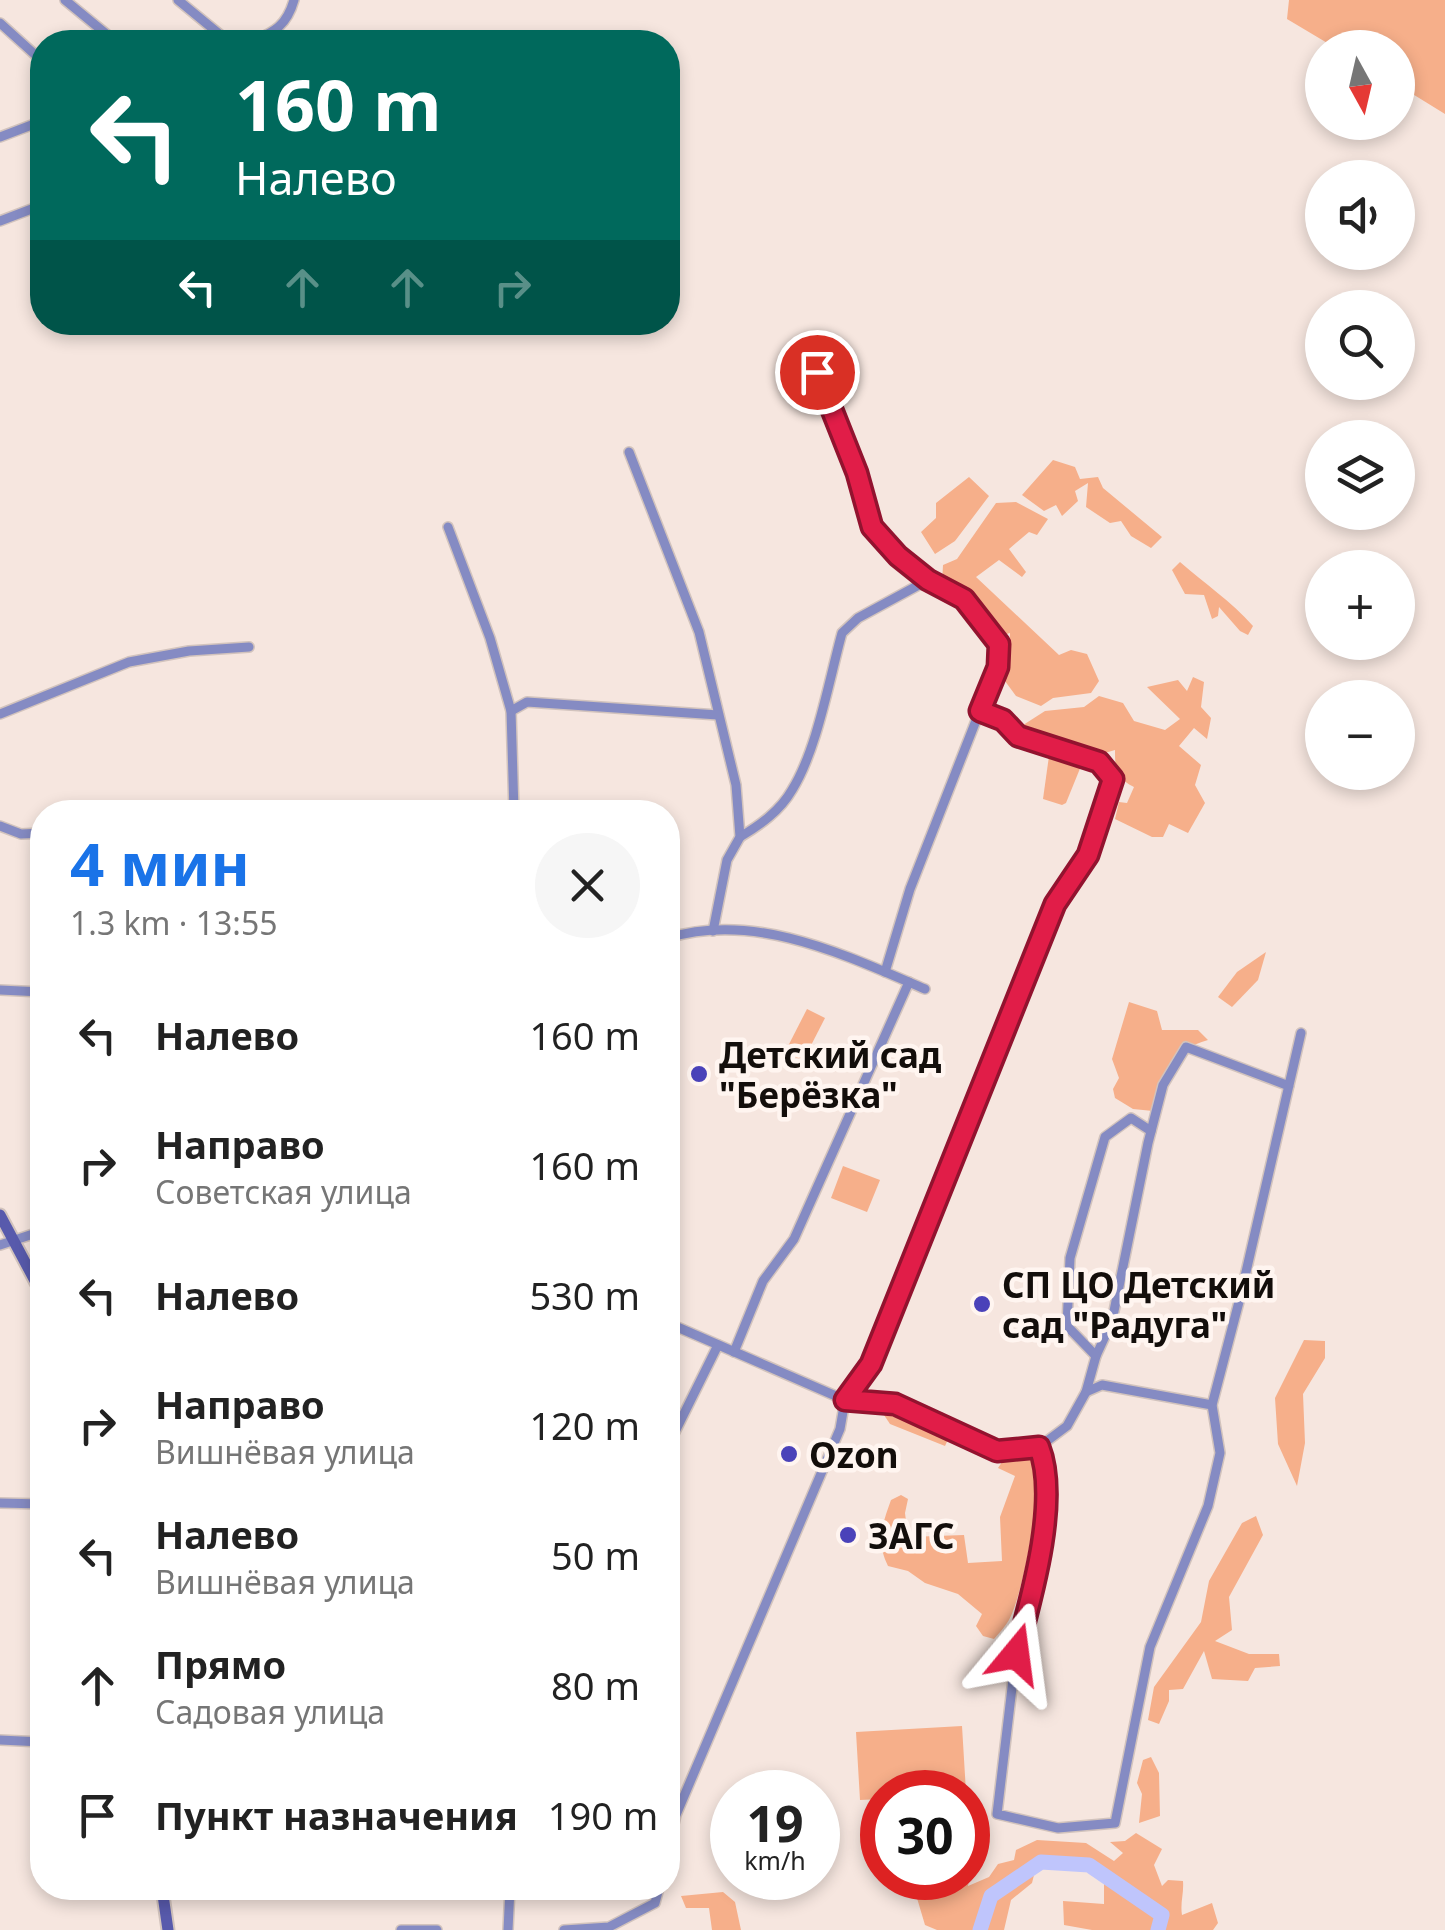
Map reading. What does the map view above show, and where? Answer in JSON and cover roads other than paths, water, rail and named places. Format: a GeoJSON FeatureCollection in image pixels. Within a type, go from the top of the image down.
{"type":"FeatureCollection","features":[{"type":"Feature","properties":{"kind":"main road"},"geometry":{"type":"LineString","coordinates":[[0,1215],[30,1271]]}},
{"type":"Feature","properties":{"kind":"main road"},"geometry":{"type":"LineString","coordinates":[[164,1900],[168,1930]]}},
{"type":"Feature","properties":{"kind":"street"},"geometry":{"type":"LineString","coordinates":[[65,0],[101,30]]}},
{"type":"Feature","properties":{"kind":"street"},"geometry":{"type":"LineString","coordinates":[[178,0],[214,30]]}},
{"type":"Feature","properties":{"kind":"street"},"geometry":{"type":"LineString","coordinates":[[278,30],[290,17],[294,0]]}},
{"type":"Feature","properties":{"kind":"street"},"geometry":{"type":"LineString","coordinates":[[0,24],[30,50]]}},
{"type":"Feature","properties":{"kind":"street"},"geometry":{"type":"LineString","coordinates":[[0,137],[30,126]]}},
{"type":"Feature","properties":{"kind":"street"},"geometry":{"type":"LineString","coordinates":[[0,221],[30,210]]}},
{"type":"Feature","properties":{"kind":"street"},"geometry":{"type":"LineString","coordinates":[[817,372],[857,473],[872,527],[898,556],[928,580],[964,599],[999,644],[998,667],[910,889],[885,972]]}},
{"type":"Feature","properties":{"kind":"street"},"geometry":{"type":"LineString","coordinates":[[629,452],[700,632],[736,785],[740,837]]}},
{"type":"Feature","properties":{"kind":"street"},"geometry":{"type":"LineString","coordinates":[[448,527],[490,638],[511,711],[513,800]]}},
{"type":"Feature","properties":{"kind":"street"},"geometry":{"type":"LineString","coordinates":[[713,931],[727,860],[740,837],[764,823],[790,794],[804,768],[842,633],[858,618],[928,580]]}},
{"type":"Feature","properties":{"kind":"street"},"geometry":{"type":"LineString","coordinates":[[0,714],[130,662],[189,651],[249,647]]}},
{"type":"Feature","properties":{"kind":"street"},"geometry":{"type":"LineString","coordinates":[[511,711],[527,702],[718,716]]}},
{"type":"Feature","properties":{"kind":"street"},"geometry":{"type":"LineString","coordinates":[[680,1806],[840,1429],[845,1400],[871,1364],[1055,904],[1088,855],[1113,779],[1099,762],[1018,736],[1003,720],[980,711]]}},
{"type":"Feature","properties":{"kind":"street"},"geometry":{"type":"LineString","coordinates":[[0,826],[30,834]]}},
{"type":"Feature","properties":{"kind":"street"},"geometry":{"type":"LineString","coordinates":[[680,934],[742,929],[795,939],[924,989]]}},
{"type":"Feature","properties":{"kind":"street"},"geometry":{"type":"LineString","coordinates":[[734,1352],[764,1281],[794,1238],[909,982]]}},
{"type":"Feature","properties":{"kind":"street"},"geometry":{"type":"LineString","coordinates":[[0,990],[30,991]]}},
{"type":"Feature","properties":{"kind":"street"},"geometry":{"type":"LineString","coordinates":[[1039,1447],[1046,1466],[1039,1573],[1016,1654],[998,1814],[1058,1828],[1115,1822],[1150,1647],[1208,1506],[1220,1454],[1212,1405],[1301,1033]]}},
{"type":"Feature","properties":{"kind":"street"},"geometry":{"type":"LineString","coordinates":[[680,1328],[845,1400],[895,1404],[997,1451],[1039,1447],[1067,1426],[1086,1392],[1112,1321],[1151,1130],[1164,1086],[1186,1047],[1289,1086]]}},
{"type":"Feature","properties":{"kind":"street"},"geometry":{"type":"LineString","coordinates":[[1096,1356],[1067,1326],[1070,1258],[1105,1137],[1131,1118],[1151,1130]]}},
{"type":"Feature","properties":{"kind":"street"},"geometry":{"type":"LineString","coordinates":[[0,1244],[30,1234]]}},
{"type":"Feature","properties":{"kind":"street"},"geometry":{"type":"LineString","coordinates":[[680,1422],[718,1344]]}},
{"type":"Feature","properties":{"kind":"street"},"geometry":{"type":"LineString","coordinates":[[1086,1392],[1102,1385],[1212,1405]]}},
{"type":"Feature","properties":{"kind":"street"},"geometry":{"type":"LineString","coordinates":[[0,1502],[30,1503]]}},
{"type":"Feature","properties":{"kind":"street"},"geometry":{"type":"LineString","coordinates":[[0,1740],[30,1741]]}},
{"type":"Feature","properties":{"kind":"street"},"geometry":{"type":"LineString","coordinates":[[508,1930],[509,1900]]}},
{"type":"Feature","properties":{"kind":"street"},"geometry":{"type":"LineString","coordinates":[[568,1930],[609,1927],[656,1900]]}},
{"type":"Feature","properties":{"kind":"street"},"geometry":{"type":"LineString","coordinates":[[401,1930],[436,1930]]}},
{"type":"Feature","properties":{"kind":"waterway"},"geometry":{"type":"LineString","coordinates":[[980,1930],[991,1896],[1041,1862],[1089,1865],[1162,1915],[1158,1930]]}},
{"type":"Feature","properties":{"kind":"place","name":"Детский сад \"Берёзка\""},"geometry":{"type":"Point","coordinates":[699,1074]}},
{"type":"Feature","properties":{"kind":"place","name":"СП ЦО Детский сад \"Радуга\""},"geometry":{"type":"Point","coordinates":[982,1304]}},
{"type":"Feature","properties":{"kind":"place","name":"Ozon"},"geometry":{"type":"Point","coordinates":[789,1454]}},
{"type":"Feature","properties":{"kind":"place","name":"ЗАГС"},"geometry":{"type":"Point","coordinates":[848,1535]}}]}
